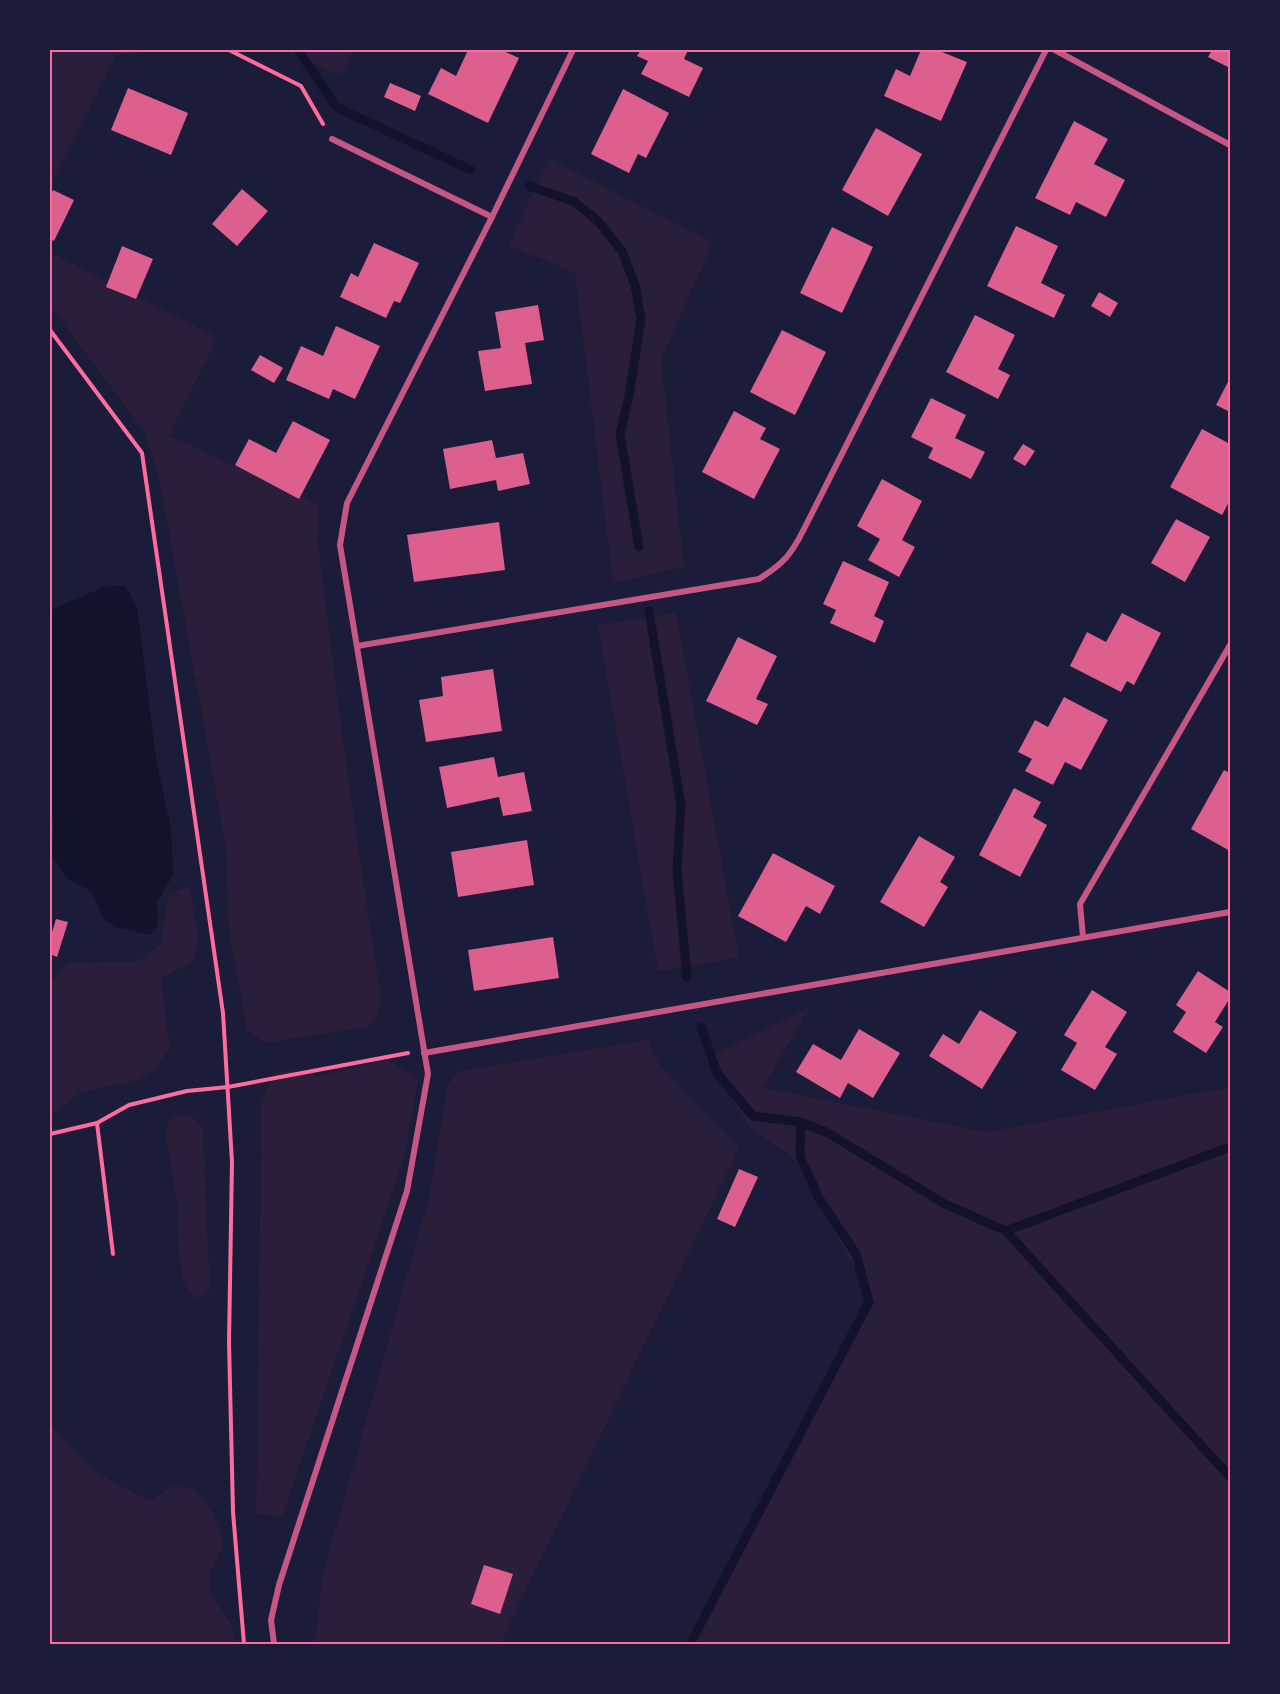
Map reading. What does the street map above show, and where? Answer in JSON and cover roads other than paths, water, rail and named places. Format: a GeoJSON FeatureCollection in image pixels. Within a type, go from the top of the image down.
{"type":"FeatureCollection","features":[{"type":"Feature","properties":{"kind":"street"},"geometry":{"type":"LineString","coordinates":[[274,1644],[271,1620],[279,1585],[407,1191],[428,1074],[340,545],[347,503],[492,217],[573,50]]}},
{"type":"Feature","properties":{"kind":"street"},"geometry":{"type":"LineString","coordinates":[[357,646],[759,579],[782,564],[794,549],[1046,50]]}},
{"type":"Feature","properties":{"kind":"street"},"geometry":{"type":"LineString","coordinates":[[1055,50],[1230,145]]}},
{"type":"Feature","properties":{"kind":"street"},"geometry":{"type":"LineString","coordinates":[[332,139],[492,217]]}},
{"type":"Feature","properties":{"kind":"street"},"geometry":{"type":"LineString","coordinates":[[1083,937],[1080,904],[1230,645]]}},
{"type":"Feature","properties":{"kind":"street"},"geometry":{"type":"LineString","coordinates":[[424,1053],[1230,912]]}},
{"type":"Feature","properties":{"kind":"waterway"},"geometry":{"type":"LineString","coordinates":[[298,50],[336,107],[471,170]]}},
{"type":"Feature","properties":{"kind":"waterway"},"geometry":{"type":"LineString","coordinates":[[529,186],[573,201],[597,220],[622,251],[635,285],[641,319],[629,396],[620,434],[639,547]]}},
{"type":"Feature","properties":{"kind":"waterway"},"geometry":{"type":"LineString","coordinates":[[649,611],[681,805],[677,870],[687,977]]}},
{"type":"Feature","properties":{"kind":"waterway"},"geometry":{"type":"LineString","coordinates":[[701,1027],[717,1073],[753,1116],[801,1122],[828,1133],[945,1204],[1006,1231],[1230,1147]]}},
{"type":"Feature","properties":{"kind":"waterway"},"geometry":{"type":"LineString","coordinates":[[690,1644],[869,1302],[856,1254],[819,1198],[800,1157],[801,1122]]}},
{"type":"Feature","properties":{"kind":"waterway"},"geometry":{"type":"LineString","coordinates":[[1006,1231],[1230,1477]]}}]}
